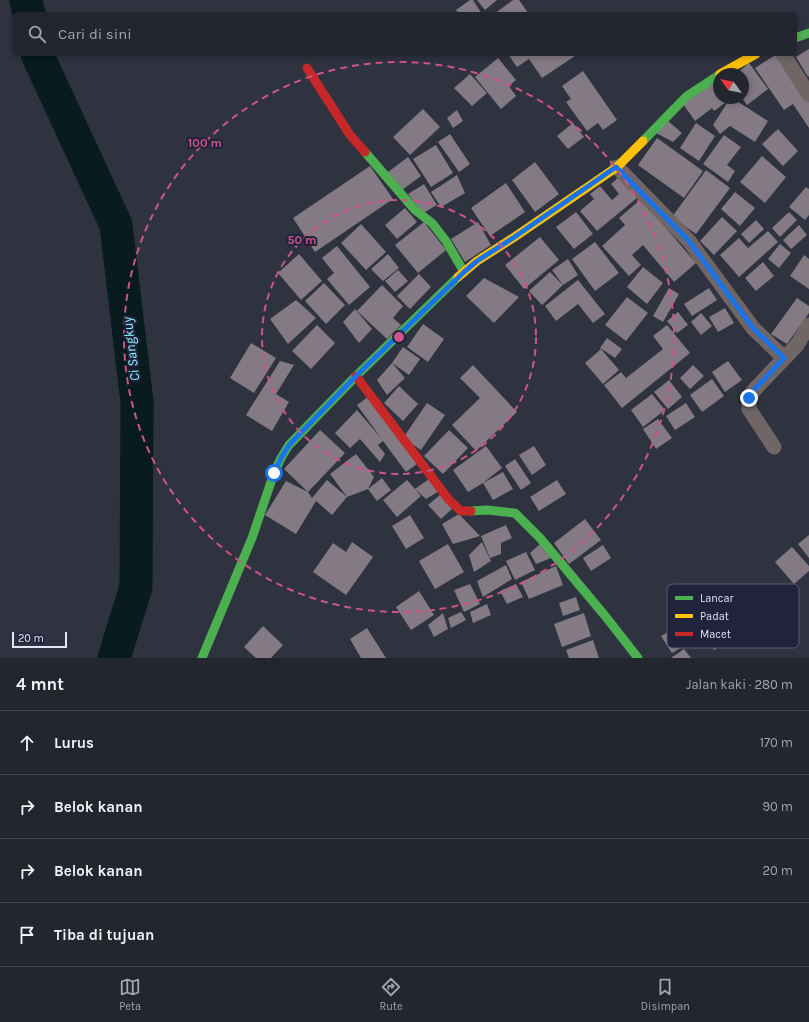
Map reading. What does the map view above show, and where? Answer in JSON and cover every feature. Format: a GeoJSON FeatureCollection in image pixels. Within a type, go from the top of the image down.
{"type":"FeatureCollection","features":[{"type":"Feature","properties":{"kind":"street"},"geometry":{"type":"LineString","coordinates":[[797,37],[809,33]]}},
{"type":"Feature","properties":{"kind":"street"},"geometry":{"type":"LineString","coordinates":[[731,68],[752,56]]}},
{"type":"Feature","properties":{"kind":"street"},"geometry":{"type":"LineString","coordinates":[[784,56],[809,95]]}},
{"type":"Feature","properties":{"kind":"street"},"geometry":{"type":"LineString","coordinates":[[307,68],[350,135],[415,210],[432,223],[446,241],[464,272]]}},
{"type":"Feature","properties":{"kind":"street"},"geometry":{"type":"LineString","coordinates":[[202,658],[252,538],[274,473],[289,445],[356,376],[464,272],[477,261],[616,167],[687,96],[713,79]]}},
{"type":"Feature","properties":{"kind":"street"},"geometry":{"type":"LineString","coordinates":[[616,167],[689,241],[753,328],[784,358]]}},
{"type":"Feature","properties":{"kind":"street"},"geometry":{"type":"LineString","coordinates":[[774,447],[749,409],[748,403],[752,393],[797,345],[809,325]]}},
{"type":"Feature","properties":{"kind":"street"},"geometry":{"type":"LineString","coordinates":[[356,376],[449,500],[461,511],[486,510],[515,513],[540,538],[638,658]]}},
{"type":"Feature","properties":{"kind":"building"},"geometry":{"type":"Polygon","coordinates":[[[470,0],[473,0],[481,12],[458,12],[456,10],[470,0]]]}},
{"type":"Feature","properties":{"kind":"building"},"geometry":{"type":"Polygon","coordinates":[[[477,0],[497,0],[485,10],[477,0]]]}},
{"type":"Feature","properties":{"kind":"building"},"geometry":{"type":"Polygon","coordinates":[[[513,0],[519,0],[528,12],[497,12],[513,0]]]}},
{"type":"Feature","properties":{"kind":"building"},"geometry":{"type":"Polygon","coordinates":[[[809,49],[809,76],[808,77],[796,57],[809,49]]]}},
{"type":"Feature","properties":{"kind":"building"},"geometry":{"type":"Polygon","coordinates":[[[509,56],[575,56],[542,78],[529,59],[517,67],[509,56]]]}},
{"type":"Feature","properties":{"kind":"building"},"geometry":{"type":"Polygon","coordinates":[[[774,56],[778,56],[809,102],[809,128],[793,104],[784,110],[755,68],[774,56]]]}},
{"type":"Feature","properties":{"kind":"building"},"geometry":{"type":"Polygon","coordinates":[[[498,58],[516,80],[509,86],[516,96],[501,109],[475,77],[498,58]]]}},
{"type":"Feature","properties":{"kind":"building"},"geometry":{"type":"Polygon","coordinates":[[[749,63],[768,89],[749,103],[749,68],[743,68],[749,63]]]}},
{"type":"Feature","properties":{"kind":"building"},"geometry":{"type":"Polygon","coordinates":[[[583,71],[617,120],[603,130],[598,123],[587,131],[566,102],[571,99],[562,86],[583,71]]]}},
{"type":"Feature","properties":{"kind":"building"},"geometry":{"type":"Polygon","coordinates":[[[470,74],[487,93],[472,106],[454,88],[470,74]]]}},
{"type":"Feature","properties":{"kind":"building"},"geometry":{"type":"Polygon","coordinates":[[[713,82],[713,104],[724,104],[714,111],[712,108],[695,121],[683,104],[713,82]]]}},
{"type":"Feature","properties":{"kind":"building"},"geometry":{"type":"Polygon","coordinates":[[[726,104],[741,104],[768,121],[755,142],[730,126],[720,134],[713,125],[726,104]]]}},
{"type":"Feature","properties":{"kind":"building"},"geometry":{"type":"Polygon","coordinates":[[[423,109],[440,127],[410,155],[393,137],[423,109]]]}},
{"type":"Feature","properties":{"kind":"building"},"geometry":{"type":"Polygon","coordinates":[[[457,110],[463,121],[453,128],[447,118],[457,110]]]}},
{"type":"Feature","properties":{"kind":"building"},"geometry":{"type":"Polygon","coordinates":[[[668,121],[682,133],[673,142],[656,133],[668,121]]]}},
{"type":"Feature","properties":{"kind":"building"},"geometry":{"type":"Polygon","coordinates":[[[573,123],[584,137],[568,149],[557,136],[573,123]]]}},
{"type":"Feature","properties":{"kind":"building"},"geometry":{"type":"Polygon","coordinates":[[[696,123],[715,136],[699,161],[680,148],[696,123]]]}},
{"type":"Feature","properties":{"kind":"building"},"geometry":{"type":"Polygon","coordinates":[[[778,129],[798,151],[783,166],[762,144],[778,129]]]}},
{"type":"Feature","properties":{"kind":"building"},"geometry":{"type":"Polygon","coordinates":[[[450,134],[470,164],[459,172],[438,142],[450,134]]]}},
{"type":"Feature","properties":{"kind":"building"},"geometry":{"type":"Polygon","coordinates":[[[724,135],[741,147],[727,165],[735,171],[728,182],[703,164],[724,135]]]}},
{"type":"Feature","properties":{"kind":"building"},"geometry":{"type":"Polygon","coordinates":[[[657,138],[703,171],[684,198],[638,165],[657,138]]]}},
{"type":"Feature","properties":{"kind":"building"},"geometry":{"type":"Polygon","coordinates":[[[436,145],[453,173],[431,187],[413,159],[436,145]]]}},
{"type":"Feature","properties":{"kind":"building"},"geometry":{"type":"Polygon","coordinates":[[[762,156],[786,177],[765,203],[740,182],[762,156]]]}},
{"type":"Feature","properties":{"kind":"building"},"geometry":{"type":"Polygon","coordinates":[[[408,157],[421,176],[402,190],[388,172],[408,157]]]}},
{"type":"Feature","properties":{"kind":"building"},"geometry":{"type":"Polygon","coordinates":[[[535,162],[559,194],[535,212],[512,180],[535,162]]]}},
{"type":"Feature","properties":{"kind":"building"},"geometry":{"type":"Polygon","coordinates":[[[370,166],[393,199],[315,252],[293,218],[370,166]]]}},
{"type":"Feature","properties":{"kind":"building"},"geometry":{"type":"Polygon","coordinates":[[[706,170],[730,188],[696,234],[672,217],[706,170]]]}},
{"type":"Feature","properties":{"kind":"building"},"geometry":{"type":"Polygon","coordinates":[[[457,175],[465,193],[441,207],[431,192],[457,175]]]}},
{"type":"Feature","properties":{"kind":"building"},"geometry":{"type":"Polygon","coordinates":[[[621,175],[637,198],[597,231],[580,211],[594,199],[590,194],[600,186],[612,200],[619,194],[611,184],[621,175]]]}},
{"type":"Feature","properties":{"kind":"building"},"geometry":{"type":"Polygon","coordinates":[[[506,183],[525,212],[490,236],[471,208],[506,183]]]}},
{"type":"Feature","properties":{"kind":"building"},"geometry":{"type":"Polygon","coordinates":[[[424,184],[437,205],[423,213],[408,194],[424,184]]]}},
{"type":"Feature","properties":{"kind":"building"},"geometry":{"type":"Polygon","coordinates":[[[806,187],[809,189],[809,215],[805,220],[789,207],[806,187]]]}},
{"type":"Feature","properties":{"kind":"building"},"geometry":{"type":"Polygon","coordinates":[[[735,192],[755,208],[740,226],[721,209],[735,192]]]}},
{"type":"Feature","properties":{"kind":"building"},"geometry":{"type":"Polygon","coordinates":[[[641,199],[696,263],[674,282],[643,245],[632,255],[641,265],[629,276],[602,246],[625,225],[619,218],[641,199]]]}},
{"type":"Feature","properties":{"kind":"building"},"geometry":{"type":"Polygon","coordinates":[[[405,208],[417,222],[397,239],[385,225],[405,208]]]}},
{"type":"Feature","properties":{"kind":"building"},"geometry":{"type":"Polygon","coordinates":[[[576,212],[593,234],[574,249],[556,227],[576,212]]]}},
{"type":"Feature","properties":{"kind":"building"},"geometry":{"type":"Polygon","coordinates":[[[789,212],[797,220],[780,237],[772,228],[789,212]]]}},
{"type":"Feature","properties":{"kind":"building"},"geometry":{"type":"Polygon","coordinates":[[[722,217],[737,231],[714,255],[700,241],[722,217]]]}},
{"type":"Feature","properties":{"kind":"building"},"geometry":{"type":"Polygon","coordinates":[[[756,220],[764,229],[749,243],[741,234],[756,220]]]}},
{"type":"Feature","properties":{"kind":"building"},"geometry":{"type":"Polygon","coordinates":[[[424,222],[446,250],[418,273],[395,245],[424,222]]]}},
{"type":"Feature","properties":{"kind":"building"},"geometry":{"type":"Polygon","coordinates":[[[478,222],[491,245],[465,262],[451,239],[478,222]]]}},
{"type":"Feature","properties":{"kind":"building"},"geometry":{"type":"Polygon","coordinates":[[[361,224],[386,252],[366,270],[341,243],[361,224]]]}},
{"type":"Feature","properties":{"kind":"building"},"geometry":{"type":"Polygon","coordinates":[[[799,225],[807,235],[791,249],[783,240],[799,225]]]}},
{"type":"Feature","properties":{"kind":"building"},"geometry":{"type":"Polygon","coordinates":[[[768,231],[778,242],[739,277],[720,255],[739,238],[748,248],[768,231]]]}},
{"type":"Feature","properties":{"kind":"building"},"geometry":{"type":"Polygon","coordinates":[[[540,237],[559,260],[524,289],[505,265],[540,237]]]}},
{"type":"Feature","properties":{"kind":"building"},"geometry":{"type":"Polygon","coordinates":[[[595,242],[619,273],[595,291],[572,259],[595,242]]]}},
{"type":"Feature","properties":{"kind":"building"},"geometry":{"type":"Polygon","coordinates":[[[780,244],[791,253],[779,268],[768,259],[780,244]]]}},
{"type":"Feature","properties":{"kind":"building"},"geometry":{"type":"Polygon","coordinates":[[[337,246],[370,287],[349,305],[327,279],[334,273],[322,258],[337,246]]]}},
{"type":"Feature","properties":{"kind":"building"},"geometry":{"type":"Polygon","coordinates":[[[299,254],[322,281],[301,300],[278,273],[299,254]]]}},
{"type":"Feature","properties":{"kind":"building"},"geometry":{"type":"Polygon","coordinates":[[[388,254],[399,268],[383,281],[371,269],[388,254]]]}},
{"type":"Feature","properties":{"kind":"building"},"geometry":{"type":"Polygon","coordinates":[[[804,255],[809,259],[809,289],[790,276],[804,255]]]}},
{"type":"Feature","properties":{"kind":"building"},"geometry":{"type":"Polygon","coordinates":[[[568,259],[578,275],[563,285],[552,270],[568,259]]]}},
{"type":"Feature","properties":{"kind":"building"},"geometry":{"type":"Polygon","coordinates":[[[763,262],[774,276],[756,291],[745,278],[763,262]]]}},
{"type":"Feature","properties":{"kind":"building"},"geometry":{"type":"Polygon","coordinates":[[[643,267],[663,283],[647,304],[627,287],[643,267]]]}},
{"type":"Feature","properties":{"kind":"building"},"geometry":{"type":"Polygon","coordinates":[[[398,270],[408,281],[395,292],[385,281],[398,270]]]}},
{"type":"Feature","properties":{"kind":"building"},"geometry":{"type":"Polygon","coordinates":[[[550,272],[563,285],[542,305],[529,291],[550,272]]]}},
{"type":"Feature","properties":{"kind":"building"},"geometry":{"type":"Polygon","coordinates":[[[419,274],[431,287],[410,309],[397,296],[419,274]]]}},
{"type":"Feature","properties":{"kind":"building"},"geometry":{"type":"Polygon","coordinates":[[[484,278],[519,297],[494,323],[466,296],[484,278]]]}},
{"type":"Feature","properties":{"kind":"building"},"geometry":{"type":"Polygon","coordinates":[[[578,280],[605,314],[593,323],[578,304],[556,321],[545,306],[578,280]]]}},
{"type":"Feature","properties":{"kind":"building"},"geometry":{"type":"Polygon","coordinates":[[[324,283],[345,305],[326,324],[305,301],[324,283]]]}},
{"type":"Feature","properties":{"kind":"building"},"geometry":{"type":"Polygon","coordinates":[[[382,285],[403,306],[393,318],[401,325],[387,339],[357,311],[382,285]]]}},
{"type":"Feature","properties":{"kind":"building"},"geometry":{"type":"Polygon","coordinates":[[[669,288],[679,294],[663,322],[653,316],[669,288]]]}},
{"type":"Feature","properties":{"kind":"building"},"geometry":{"type":"Polygon","coordinates":[[[709,288],[717,300],[692,316],[684,304],[709,288]]]}},
{"type":"Feature","properties":{"kind":"building"},"geometry":{"type":"Polygon","coordinates":[[[627,297],[648,313],[626,341],[605,325],[627,297]]]}},
{"type":"Feature","properties":{"kind":"building"},"geometry":{"type":"Polygon","coordinates":[[[797,298],[809,306],[809,313],[787,344],[771,334],[797,298]]]}},
{"type":"Feature","properties":{"kind":"building"},"geometry":{"type":"Polygon","coordinates":[[[296,300],[316,318],[288,344],[270,319],[296,300]]]}},
{"type":"Feature","properties":{"kind":"building"},"geometry":{"type":"Polygon","coordinates":[[[725,308],[734,323],[718,332],[709,317],[725,308]]]}},
{"type":"Feature","properties":{"kind":"building"},"geometry":{"type":"Polygon","coordinates":[[[355,309],[372,329],[359,343],[343,322],[355,309]]]}},
{"type":"Feature","properties":{"kind":"building"},"geometry":{"type":"Polygon","coordinates":[[[678,312],[688,325],[677,333],[667,321],[678,312]]]}},
{"type":"Feature","properties":{"kind":"building"},"geometry":{"type":"Polygon","coordinates":[[[701,313],[712,326],[701,335],[691,322],[701,313]]]}},
{"type":"Feature","properties":{"kind":"building"},"geometry":{"type":"Polygon","coordinates":[[[423,324],[444,339],[428,362],[407,347],[423,324]]]}},
{"type":"Feature","properties":{"kind":"building"},"geometry":{"type":"Polygon","coordinates":[[[317,325],[335,343],[311,369],[292,351],[317,325]]]}},
{"type":"Feature","properties":{"kind":"building"},"geometry":{"type":"Polygon","coordinates":[[[667,325],[690,353],[622,408],[604,385],[621,372],[626,378],[663,349],[653,336],[667,325]]]}},
{"type":"Feature","properties":{"kind":"building"},"geometry":{"type":"Polygon","coordinates":[[[607,338],[622,349],[615,358],[600,348],[607,338]]]}},
{"type":"Feature","properties":{"kind":"building"},"geometry":{"type":"Polygon","coordinates":[[[251,343],[276,358],[254,393],[230,378],[251,343]]]}},
{"type":"Feature","properties":{"kind":"building"},"geometry":{"type":"Polygon","coordinates":[[[403,347],[420,359],[409,375],[392,363],[403,347]]]}},
{"type":"Feature","properties":{"kind":"building"},"geometry":{"type":"Polygon","coordinates":[[[601,349],[619,370],[603,384],[585,363],[601,349]]]}},
{"type":"Feature","properties":{"kind":"building"},"geometry":{"type":"Polygon","coordinates":[[[280,361],[294,365],[276,394],[289,402],[272,431],[246,415],[280,361]]]}},
{"type":"Feature","properties":{"kind":"building"},"geometry":{"type":"Polygon","coordinates":[[[728,361],[742,380],[725,392],[712,372],[728,361]]]}},
{"type":"Feature","properties":{"kind":"building"},"geometry":{"type":"Polygon","coordinates":[[[392,363],[405,378],[387,395],[377,380],[392,363]]]}},
{"type":"Feature","properties":{"kind":"building"},"geometry":{"type":"Polygon","coordinates":[[[473,365],[517,412],[476,451],[452,425],[480,398],[460,378],[473,365]]]}},
{"type":"Feature","properties":{"kind":"building"},"geometry":{"type":"Polygon","coordinates":[[[693,365],[704,376],[690,389],[680,378],[693,365]]]}},
{"type":"Feature","properties":{"kind":"building"},"geometry":{"type":"Polygon","coordinates":[[[712,379],[724,396],[702,412],[690,395],[712,379]]]}},
{"type":"Feature","properties":{"kind":"building"},"geometry":{"type":"Polygon","coordinates":[[[669,380],[682,397],[668,409],[654,392],[669,380]]]}},
{"type":"Feature","properties":{"kind":"building"},"geometry":{"type":"Polygon","coordinates":[[[399,386],[418,404],[403,421],[384,403],[399,386]]]}},
{"type":"Feature","properties":{"kind":"building"},"geometry":{"type":"Polygon","coordinates":[[[652,394],[665,410],[643,427],[631,410],[652,394]]]}},
{"type":"Feature","properties":{"kind":"building"},"geometry":{"type":"Polygon","coordinates":[[[368,397],[417,464],[406,472],[383,441],[378,445],[385,454],[380,462],[360,439],[350,448],[335,433],[357,410],[381,438],[357,405],[368,397]]]}},
{"type":"Feature","properties":{"kind":"building"},"geometry":{"type":"Polygon","coordinates":[[[427,403],[445,415],[421,450],[403,438],[427,403]]]}},
{"type":"Feature","properties":{"kind":"building"},"geometry":{"type":"Polygon","coordinates":[[[686,403],[695,417],[675,430],[666,416],[686,403]]]}},
{"type":"Feature","properties":{"kind":"building"},"geometry":{"type":"Polygon","coordinates":[[[658,419],[672,438],[656,449],[643,429],[658,419]]]}},
{"type":"Feature","properties":{"kind":"building"},"geometry":{"type":"Polygon","coordinates":[[[320,430],[345,453],[308,492],[284,469],[320,430]]]}},
{"type":"Feature","properties":{"kind":"building"},"geometry":{"type":"Polygon","coordinates":[[[449,430],[468,448],[443,474],[424,456],[449,430]]]}},
{"type":"Feature","properties":{"kind":"building"},"geometry":{"type":"Polygon","coordinates":[[[486,446],[502,468],[483,483],[468,492],[453,470],[486,446]]]}},
{"type":"Feature","properties":{"kind":"building"},"geometry":{"type":"Polygon","coordinates":[[[534,446],[546,465],[532,475],[519,455],[534,446]]]}},
{"type":"Feature","properties":{"kind":"building"},"geometry":{"type":"Polygon","coordinates":[[[356,454],[374,477],[368,489],[347,497],[330,474],[356,454]]]}},
{"type":"Feature","properties":{"kind":"building"},"geometry":{"type":"Polygon","coordinates":[[[515,459],[531,483],[521,490],[505,466],[515,459]]]}},
{"type":"Feature","properties":{"kind":"building"},"geometry":{"type":"Polygon","coordinates":[[[503,472],[513,489],[493,500],[483,483],[503,472]]]}},
{"type":"Feature","properties":{"kind":"building"},"geometry":{"type":"Polygon","coordinates":[[[382,478],[391,490],[377,501],[368,489],[382,478]]]}},
{"type":"Feature","properties":{"kind":"building"},"geometry":{"type":"Polygon","coordinates":[[[429,479],[441,490],[426,499],[415,489],[429,479]]]}},
{"type":"Feature","properties":{"kind":"building"},"geometry":{"type":"Polygon","coordinates":[[[327,480],[347,497],[332,515],[316,501],[296,534],[265,515],[286,481],[308,492],[312,498],[327,480]]]}},
{"type":"Feature","properties":{"kind":"building"},"geometry":{"type":"Polygon","coordinates":[[[407,480],[421,496],[397,517],[383,500],[407,480]]]}},
{"type":"Feature","properties":{"kind":"building"},"geometry":{"type":"Polygon","coordinates":[[[557,480],[566,494],[539,511],[530,497],[557,480]]]}},
{"type":"Feature","properties":{"kind":"building"},"geometry":{"type":"Polygon","coordinates":[[[440,495],[452,509],[441,519],[428,505],[440,495]]]}},
{"type":"Feature","properties":{"kind":"building"},"geometry":{"type":"Polygon","coordinates":[[[459,514],[480,536],[453,544],[442,524],[459,514]]]}},
{"type":"Feature","properties":{"kind":"building"},"geometry":{"type":"Polygon","coordinates":[[[410,515],[424,538],[406,549],[392,526],[410,515]]]}},
{"type":"Feature","properties":{"kind":"building"},"geometry":{"type":"Polygon","coordinates":[[[585,519],[601,540],[569,564],[554,543],[585,519]]]}},
{"type":"Feature","properties":{"kind":"building"},"geometry":{"type":"Polygon","coordinates":[[[506,525],[512,538],[501,543],[501,554],[490,558],[481,536],[506,525]]]}},
{"type":"Feature","properties":{"kind":"building"},"geometry":{"type":"Polygon","coordinates":[[[809,535],[809,558],[798,544],[809,535]]]}},
{"type":"Feature","properties":{"kind":"building"},"geometry":{"type":"Polygon","coordinates":[[[352,542],[373,557],[346,595],[313,572],[333,543],[346,552],[352,542]]]}},
{"type":"Feature","properties":{"kind":"building"},"geometry":{"type":"Polygon","coordinates":[[[482,542],[491,561],[474,572],[469,555],[482,542]]]}},
{"type":"Feature","properties":{"kind":"building"},"geometry":{"type":"Polygon","coordinates":[[[448,544],[464,572],[435,589],[419,561],[448,544]]]}},
{"type":"Feature","properties":{"kind":"building"},"geometry":{"type":"Polygon","coordinates":[[[540,544],[551,558],[536,564],[530,553],[540,544]]]}},
{"type":"Feature","properties":{"kind":"building"},"geometry":{"type":"Polygon","coordinates":[[[603,545],[611,558],[591,571],[583,558],[603,545]]]}},
{"type":"Feature","properties":{"kind":"building"},"geometry":{"type":"Polygon","coordinates":[[[792,547],[809,566],[809,571],[794,584],[775,562],[792,547]]]}},
{"type":"Feature","properties":{"kind":"building"},"geometry":{"type":"Polygon","coordinates":[[[526,552],[535,570],[515,580],[506,561],[526,552]]]}},
{"type":"Feature","properties":{"kind":"building"},"geometry":{"type":"Polygon","coordinates":[[[506,565],[512,579],[483,597],[477,581],[506,565]]]}},
{"type":"Feature","properties":{"kind":"building"},"geometry":{"type":"Polygon","coordinates":[[[556,566],[563,585],[529,599],[521,582],[556,566]]]}},
{"type":"Feature","properties":{"kind":"building"},"geometry":{"type":"Polygon","coordinates":[[[470,584],[480,604],[464,612],[454,590],[470,584]]]}},
{"type":"Feature","properties":{"kind":"building"},"geometry":{"type":"Polygon","coordinates":[[[516,584],[523,597],[507,604],[500,591],[516,584]]]}},
{"type":"Feature","properties":{"kind":"building"},"geometry":{"type":"Polygon","coordinates":[[[419,591],[434,615],[411,630],[396,607],[419,591]]]}},
{"type":"Feature","properties":{"kind":"building"},"geometry":{"type":"Polygon","coordinates":[[[576,597],[580,610],[563,616],[559,603],[576,597]]]}},
{"type":"Feature","properties":{"kind":"building"},"geometry":{"type":"Polygon","coordinates":[[[487,604],[491,615],[473,623],[470,612],[487,604]]]}},
{"type":"Feature","properties":{"kind":"building"},"geometry":{"type":"Polygon","coordinates":[[[461,612],[466,620],[451,628],[448,618],[461,612]]]}},
{"type":"Feature","properties":{"kind":"building"},"geometry":{"type":"Polygon","coordinates":[[[443,613],[448,629],[434,637],[428,625],[443,613]]]}},
{"type":"Feature","properties":{"kind":"building"},"geometry":{"type":"Polygon","coordinates":[[[584,613],[591,636],[562,647],[554,624],[584,613]]]}},
{"type":"Feature","properties":{"kind":"building"},"geometry":{"type":"Polygon","coordinates":[[[263,626],[283,645],[271,658],[256,658],[244,647],[263,626]]]}},
{"type":"Feature","properties":{"kind":"building"},"geometry":{"type":"Polygon","coordinates":[[[367,628],[386,658],[361,658],[350,639],[367,628]]]}},
{"type":"Feature","properties":{"kind":"building"},"geometry":{"type":"Polygon","coordinates":[[[667,633],[667,645],[661,636],[667,633]]]}},
{"type":"Feature","properties":{"kind":"building"},"geometry":{"type":"Polygon","coordinates":[[[593,640],[599,658],[569,658],[566,650],[593,640]]]}},
{"type":"Feature","properties":{"kind":"building"},"geometry":{"type":"Polygon","coordinates":[[[669,648],[680,648],[672,653],[669,648]]]}},
{"type":"Feature","properties":{"kind":"building"},"geometry":{"type":"Polygon","coordinates":[[[684,649],[691,658],[671,658],[684,649]]]}},
{"type":"Feature","properties":{"kind":"waterway","name":"Ci Sangkuy"},"geometry":{"type":"LineString","coordinates":[[26,0],[29,12]]}},
{"type":"Feature","properties":{"kind":"waterway","name":"Ci Sangkuy"},"geometry":{"type":"LineString","coordinates":[[38,56],[116,225],[137,402],[136,587],[114,658]]}},
{"type":"Feature","properties":{"kind":"traffic: fast"},"geometry":{"type":"LineString","coordinates":[[797,37],[809,33]]}},
{"type":"Feature","properties":{"kind":"traffic: fast"},"geometry":{"type":"LineString","coordinates":[[643,141],[687,96],[713,79]]}},
{"type":"Feature","properties":{"kind":"traffic: fast"},"geometry":{"type":"LineString","coordinates":[[365,152],[415,210],[432,223],[446,241],[464,272]]}},
{"type":"Feature","properties":{"kind":"traffic: fast"},"geometry":{"type":"LineString","coordinates":[[202,658],[252,538],[274,473],[289,445],[356,376],[458,277]]}},
{"type":"Feature","properties":{"kind":"traffic: fast"},"geometry":{"type":"LineString","coordinates":[[471,511],[487,510],[515,513],[540,538],[638,658]]}},
{"type":"Feature","properties":{"kind":"traffic: slow"},"geometry":{"type":"LineString","coordinates":[[731,68],[752,56]]}},
{"type":"Feature","properties":{"kind":"traffic: slow"},"geometry":{"type":"LineString","coordinates":[[458,277],[477,261],[617,167],[643,141]]}},
{"type":"Feature","properties":{"kind":"traffic: jam"},"geometry":{"type":"LineString","coordinates":[[307,68],[350,135],[365,152]]}},
{"type":"Feature","properties":{"kind":"traffic: jam"},"geometry":{"type":"LineString","coordinates":[[356,376],[449,500],[461,511],[471,511]]}},
{"type":"Feature","properties":{"kind":"route"},"geometry":{"type":"LineString","coordinates":[[274,473],[289,445],[356,376],[464,272],[477,261],[616,167],[689,241],[753,328],[784,358],[756,388],[749,398]]}}]}
